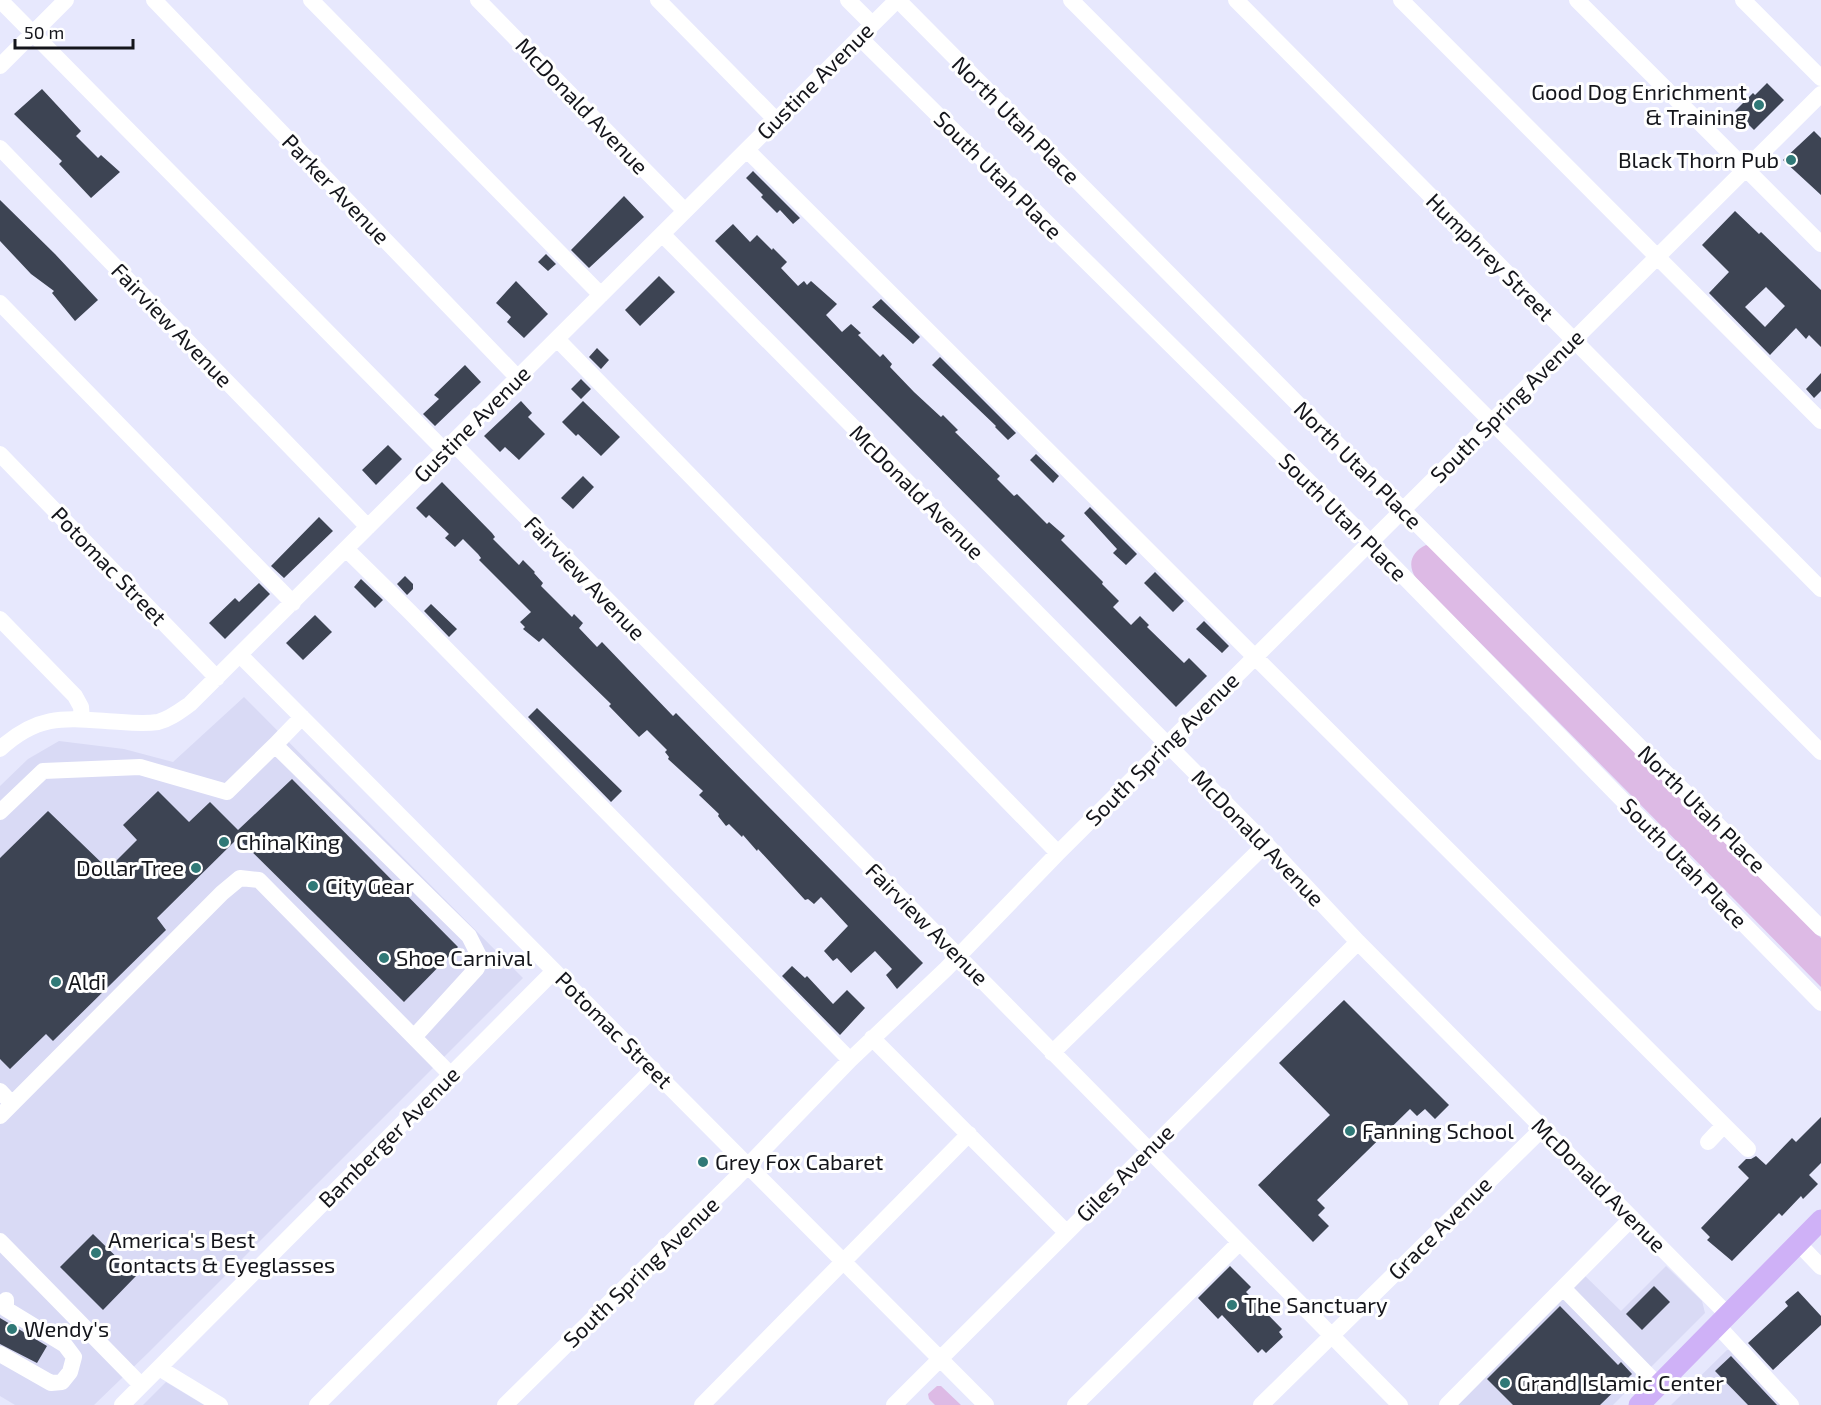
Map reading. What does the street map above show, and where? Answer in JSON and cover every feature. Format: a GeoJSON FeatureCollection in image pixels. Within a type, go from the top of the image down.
{"type":"FeatureCollection","features":[{"type":"Feature","properties":{"kind":"main road"},"geometry":{"type":"LineString","coordinates":[[1639,1405],[1821,1220]]}},
{"type":"Feature","properties":{"kind":"street","name":"Fairview Avenue"},"geometry":{"type":"LineString","coordinates":[[0,0],[959,956],[1400,1405]]}},
{"type":"Feature","properties":{"kind":"street"},"geometry":{"type":"LineString","coordinates":[[0,66],[66,0]]}},
{"type":"Feature","properties":{"kind":"street","name":"Parker Avenue"},"geometry":{"type":"LineString","coordinates":[[154,0],[518,378]]}},
{"type":"Feature","properties":{"kind":"street"},"geometry":{"type":"LineString","coordinates":[[311,0],[601,295]]}},
{"type":"Feature","properties":{"kind":"street","name":"McDonald Avenue"},"geometry":{"type":"LineString","coordinates":[[478,0],[685,211]]}},
{"type":"Feature","properties":{"kind":"street"},"geometry":{"type":"LineString","coordinates":[[658,0],[776,120]]}},
{"type":"Feature","properties":{"kind":"street"},"geometry":{"type":"LineString","coordinates":[[848,0],[872,24]]}},
{"type":"Feature","properties":{"kind":"street","name":"Gustine Avenue"},"geometry":{"type":"LineString","coordinates":[[0,749],[21,732],[51,721],[82,719],[142,724],[160,721],[190,704],[897,0]]}},
{"type":"Feature","properties":{"kind":"street","name":"North Utah Place"},"geometry":{"type":"LineString","coordinates":[[897,0],[1821,928]]}},
{"type":"Feature","properties":{"kind":"street"},"geometry":{"type":"LineString","coordinates":[[1071,0],[1821,752]]}},
{"type":"Feature","properties":{"kind":"street","name":"Humphrey Street"},"geometry":{"type":"LineString","coordinates":[[1236,0],[1821,589]]}},
{"type":"Feature","properties":{"kind":"street"},"geometry":{"type":"LineString","coordinates":[[1401,0],[1821,422]]}},
{"type":"Feature","properties":{"kind":"street"},"geometry":{"type":"LineString","coordinates":[[1577,0],[1821,244]]}},
{"type":"Feature","properties":{"kind":"street"},"geometry":{"type":"LineString","coordinates":[[1743,0],[1821,78]]}},
{"type":"Feature","properties":{"kind":"street","name":"South Utah Place"},"geometry":{"type":"LineString","coordinates":[[859,37],[1370,543],[1821,1003]]}},
{"type":"Feature","properties":{"kind":"street","name":"South Spring Avenue"},"geometry":{"type":"LineString","coordinates":[[505,1405],[750,1165],[872,1038],[959,956],[1058,853],[1254,657],[1821,94]]}},
{"type":"Feature","properties":{"kind":"street","name":"Fairview Avenue"},"geometry":{"type":"LineString","coordinates":[[0,148],[369,528]]}},
{"type":"Feature","properties":{"kind":"street"},"geometry":{"type":"LineString","coordinates":[[747,150],[1748,1149]]}},
{"type":"Feature","properties":{"kind":"street","name":"McDonald Avenue"},"geometry":{"type":"LineString","coordinates":[[662,234],[1266,844],[1358,942],[1632,1218],[1723,1320],[1791,1405]]}},
{"type":"Feature","properties":{"kind":"street"},"geometry":{"type":"LineString","coordinates":[[0,303],[293,603]]}},
{"type":"Feature","properties":{"kind":"street"},"geometry":{"type":"LineString","coordinates":[[557,339],[1058,853]]}},
{"type":"Feature","properties":{"kind":"street","name":"Potomac Street"},"geometry":{"type":"LineString","coordinates":[[0,454],[218,678]]}},
{"type":"Feature","properties":{"kind":"street"},"geometry":{"type":"LineString","coordinates":[[346,549],[850,1060]]}},
{"type":"Feature","properties":{"kind":"street"},"geometry":{"type":"LineString","coordinates":[[0,619],[75,696],[81,707],[82,719]]}},
{"type":"Feature","properties":{"kind":"street","name":"Potomac Street"},"geometry":{"type":"LineString","coordinates":[[240,655],[750,1165],[986,1405]]}},
{"type":"Feature","properties":{"kind":"street"},"geometry":{"type":"LineString","coordinates":[[0,812],[43,771],[140,767],[227,792],[302,717]]}},
{"type":"Feature","properties":{"kind":"street"},"geometry":{"type":"LineString","coordinates":[[275,745],[469,936],[479,956],[477,968],[414,1037]]}},
{"type":"Feature","properties":{"kind":"street"},"geometry":{"type":"LineString","coordinates":[[1052,1053],[1266,844]]}},
{"type":"Feature","properties":{"kind":"street"},"geometry":{"type":"LineString","coordinates":[[0,1091],[6,1110],[222,893],[240,878],[259,880],[451,1075]]}},
{"type":"Feature","properties":{"kind":"street","name":"Giles Avenue"},"geometry":{"type":"LineString","coordinates":[[894,1405],[1358,942]]}},
{"type":"Feature","properties":{"kind":"street","name":"Bamberger Avenue"},"geometry":{"type":"LineString","coordinates":[[122,1405],[554,971]]}},
{"type":"Feature","properties":{"kind":"street"},"geometry":{"type":"LineString","coordinates":[[872,1038],[1066,1232]]}},
{"type":"Feature","properties":{"kind":"street"},"geometry":{"type":"LineString","coordinates":[[317,1405],[653,1069]]}},
{"type":"Feature","properties":{"kind":"street"},"geometry":{"type":"LineString","coordinates":[[1708,1142],[1724,1125]]}},
{"type":"Feature","properties":{"kind":"street","name":"Grace Avenue"},"geometry":{"type":"LineString","coordinates":[[1261,1405],[1543,1128]]}},
{"type":"Feature","properties":{"kind":"street"},"geometry":{"type":"LineString","coordinates":[[702,1405],[969,1134]]}},
{"type":"Feature","properties":{"kind":"street"},"geometry":{"type":"LineString","coordinates":[[1459,1401],[1563,1288],[1632,1218]]}},
{"type":"Feature","properties":{"kind":"street"},"geometry":{"type":"LineString","coordinates":[[0,1241],[141,1385]]}},
{"type":"Feature","properties":{"kind":"street"},"geometry":{"type":"LineString","coordinates":[[1075,1405],[1239,1243]]}},
{"type":"Feature","properties":{"kind":"street"},"geometry":{"type":"LineString","coordinates":[[1798,1243],[1821,1267]]}},
{"type":"Feature","properties":{"kind":"street"},"geometry":{"type":"LineString","coordinates":[[1563,1288],[1658,1385]]}},
{"type":"Feature","properties":{"kind":"street"},"geometry":{"type":"LineString","coordinates":[[0,1354],[51,1383],[62,1382],[70,1372],[74,1357],[65,1345],[6,1309],[6,1300]]}},
{"type":"Feature","properties":{"kind":"street"},"geometry":{"type":"LineString","coordinates":[[159,1368],[220,1405]]}},
{"type":"Feature","properties":{"kind":"shaded area"},"geometry":{"type":"Polygon","coordinates":[[[1426,545],[1434,548],[1821,938],[1821,987],[1416,578],[1411,564],[1412,559],[1417,551],[1426,545]]]}},
{"type":"Feature","properties":{"kind":"shaded area"},"geometry":{"type":"Polygon","coordinates":[[[244,697],[523,978],[94,1405],[15,1405],[0,1396],[0,786],[28,759],[59,741],[124,749],[173,762],[244,697]]]}},
{"type":"Feature","properties":{"kind":"shaded area"},"geometry":{"type":"Polygon","coordinates":[[[1666,1266],[1702,1301],[1705,1313],[1613,1405],[1447,1405],[1580,1271],[1621,1311],[1666,1266]]]}},
{"type":"Feature","properties":{"kind":"shaded area"},"geometry":{"type":"Polygon","coordinates":[[[1727,1350],[1732,1350],[1782,1405],[1671,1405],[1727,1350]]]}},
{"type":"Feature","properties":{"kind":"shaded area"},"geometry":{"type":"Polygon","coordinates":[[[166,1382],[204,1405],[143,1405],[166,1382]]]}},
{"type":"Feature","properties":{"kind":"shaded area"},"geometry":{"type":"Polygon","coordinates":[[[937,1386],[941,1386],[961,1405],[935,1405],[929,1399],[928,1394],[937,1386]]]}},
{"type":"Feature","properties":{"kind":"building","name":"Good Dog Enrichment & Training"},"geometry":{"type":"Polygon","coordinates":[[[1767,83],[1784,100],[1754,130],[1735,111],[1767,83]]]}},
{"type":"Feature","properties":{"kind":"building"},"geometry":{"type":"Polygon","coordinates":[[[42,89],[81,131],[76,136],[98,158],[101,155],[120,172],[91,198],[59,164],[62,161],[14,114],[42,89]]]}},
{"type":"Feature","properties":{"kind":"building"},"geometry":{"type":"Polygon","coordinates":[[[1814,131],[1821,138],[1821,195],[1783,160],[1814,131]]]}},
{"type":"Feature","properties":{"kind":"building"},"geometry":{"type":"Polygon","coordinates":[[[753,171],[800,218],[793,224],[780,210],[777,213],[761,197],[763,195],[746,178],[753,171]]]}},
{"type":"Feature","properties":{"kind":"building"},"geometry":{"type":"Polygon","coordinates":[[[624,196],[644,217],[589,268],[571,250],[624,196]]]}},
{"type":"Feature","properties":{"kind":"building"},"geometry":{"type":"Polygon","coordinates":[[[0,200],[98,300],[75,321],[52,293],[54,291],[31,274],[0,241],[0,200]]]}},
{"type":"Feature","properties":{"kind":"building"},"geometry":{"type":"Polygon","coordinates":[[[1735,211],[1759,234],[1761,232],[1821,290],[1821,347],[1809,335],[1806,339],[1796,328],[1770,355],[1709,293],[1729,272],[1702,245],[1735,211]],[[1766,287],[1745,307],[1765,327],[1785,306],[1766,287]]]}},
{"type":"Feature","properties":{"kind":"building"},"geometry":{"type":"Polygon","coordinates":[[[733,224],[750,242],[757,235],[772,250],[773,248],[787,262],[781,268],[798,286],[804,281],[807,285],[811,281],[837,304],[826,315],[842,332],[851,324],[861,333],[858,335],[880,357],[883,354],[892,364],[890,367],[914,392],[958,430],[955,432],[1000,476],[997,479],[1014,496],[1017,494],[1047,524],[1049,522],[1065,536],[1061,540],[1119,601],[1113,607],[1131,625],[1140,616],[1149,625],[1147,627],[1184,663],[1189,658],[1207,676],[1176,707],[715,241],[733,224]]]}},
{"type":"Feature","properties":{"kind":"building"},"geometry":{"type":"Polygon","coordinates":[[[546,254],[556,264],[548,271],[538,262],[546,254]]]}},
{"type":"Feature","properties":{"kind":"building"},"geometry":{"type":"Polygon","coordinates":[[[659,276],[675,292],[640,326],[625,310],[659,276]]]}},
{"type":"Feature","properties":{"kind":"building"},"geometry":{"type":"Polygon","coordinates":[[[516,281],[548,314],[524,338],[507,322],[511,317],[496,303],[516,281]]]}},
{"type":"Feature","properties":{"kind":"building"},"geometry":{"type":"Polygon","coordinates":[[[881,299],[920,337],[913,344],[872,307],[881,299]]]}},
{"type":"Feature","properties":{"kind":"building"},"geometry":{"type":"Polygon","coordinates":[[[597,348],[609,360],[601,369],[589,357],[597,348]]]}},
{"type":"Feature","properties":{"kind":"building"},"geometry":{"type":"Polygon","coordinates":[[[940,357],[1016,433],[1008,440],[932,365],[940,357]]]}},
{"type":"Feature","properties":{"kind":"building"},"geometry":{"type":"Polygon","coordinates":[[[465,365],[481,382],[435,426],[423,414],[439,399],[434,395],[465,365]]]}},
{"type":"Feature","properties":{"kind":"building"},"geometry":{"type":"Polygon","coordinates":[[[1821,373],[1821,391],[1814,398],[1806,389],[1821,373]]]}},
{"type":"Feature","properties":{"kind":"building"},"geometry":{"type":"Polygon","coordinates":[[[581,379],[591,389],[581,399],[571,389],[581,379]]]}},
{"type":"Feature","properties":{"kind":"building"},"geometry":{"type":"Polygon","coordinates":[[[521,401],[532,413],[528,417],[545,434],[519,460],[505,447],[500,452],[484,436],[521,401]]]}},
{"type":"Feature","properties":{"kind":"building"},"geometry":{"type":"Polygon","coordinates":[[[583,401],[620,437],[601,456],[562,422],[583,401]]]}},
{"type":"Feature","properties":{"kind":"building"},"geometry":{"type":"Polygon","coordinates":[[[388,445],[402,459],[376,485],[362,470],[388,445]]]}},
{"type":"Feature","properties":{"kind":"building"},"geometry":{"type":"Polygon","coordinates":[[[1036,454],[1059,476],[1053,483],[1030,460],[1036,454]]]}},
{"type":"Feature","properties":{"kind":"building"},"geometry":{"type":"Polygon","coordinates":[[[583,476],[594,487],[573,509],[561,498],[583,476]]]}},
{"type":"Feature","properties":{"kind":"building"},"geometry":{"type":"Polygon","coordinates":[[[442,482],[492,533],[495,537],[493,539],[519,565],[523,560],[543,583],[541,586],[572,617],[574,614],[583,623],[579,628],[597,647],[602,642],[673,716],[676,713],[923,963],[897,989],[886,975],[892,969],[875,951],[851,973],[837,958],[833,961],[824,951],[848,926],[821,897],[814,904],[808,899],[805,900],[758,849],[757,851],[729,824],[726,826],[718,816],[719,814],[699,795],[703,791],[668,759],[665,752],[667,750],[647,730],[639,737],[609,706],[611,704],[543,638],[539,642],[523,629],[525,627],[520,622],[531,612],[479,560],[481,558],[478,554],[463,539],[455,547],[445,538],[449,534],[429,515],[426,518],[416,508],[442,482]]]}},
{"type":"Feature","properties":{"kind":"building"},"geometry":{"type":"Polygon","coordinates":[[[1090,507],[1137,554],[1126,565],[1113,553],[1117,549],[1084,513],[1090,507]]]}},
{"type":"Feature","properties":{"kind":"building"},"geometry":{"type":"Polygon","coordinates":[[[319,517],[333,531],[284,578],[271,566],[319,517]]]}},
{"type":"Feature","properties":{"kind":"building"},"geometry":{"type":"Polygon","coordinates":[[[1155,572],[1184,601],[1173,612],[1144,583],[1155,572]]]}},
{"type":"Feature","properties":{"kind":"building"},"geometry":{"type":"Polygon","coordinates":[[[405,576],[413,584],[413,589],[407,595],[397,584],[405,576]]]}},
{"type":"Feature","properties":{"kind":"building"},"geometry":{"type":"Polygon","coordinates":[[[361,579],[383,600],[375,608],[354,587],[361,579]]]}},
{"type":"Feature","properties":{"kind":"building"},"geometry":{"type":"Polygon","coordinates":[[[259,583],[270,594],[225,639],[209,623],[235,598],[239,602],[259,583]]]}},
{"type":"Feature","properties":{"kind":"building"},"geometry":{"type":"Polygon","coordinates":[[[431,604],[457,629],[449,637],[424,611],[431,604]]]}},
{"type":"Feature","properties":{"kind":"building"},"geometry":{"type":"Polygon","coordinates":[[[315,615],[332,632],[303,660],[286,643],[315,615]]]}},
{"type":"Feature","properties":{"kind":"building"},"geometry":{"type":"Polygon","coordinates":[[[1204,621],[1229,646],[1222,653],[1196,629],[1204,621]]]}},
{"type":"Feature","properties":{"kind":"building"},"geometry":{"type":"Polygon","coordinates":[[[537,708],[622,791],[611,802],[528,717],[537,708]]]}},
{"type":"Feature","properties":{"kind":"building"},"geometry":{"type":"Polygon","coordinates":[[[292,779],[458,947],[404,1002],[238,838],[157,918],[166,930],[53,1041],[46,1034],[10,1069],[0,1059],[0,858],[48,811],[108,869],[137,840],[123,825],[158,791],[189,822],[210,802],[238,830],[292,779]]]}},
{"type":"Feature","properties":{"kind":"building"},"geometry":{"type":"Polygon","coordinates":[[[792,966],[805,978],[807,976],[833,1004],[847,990],[865,1008],[840,1035],[782,976],[792,966]]]}},
{"type":"Feature","properties":{"kind":"building","name":"Fanning School"},"geometry":{"type":"Polygon","coordinates":[[[1344,1000],[1449,1105],[1435,1119],[1425,1109],[1417,1116],[1410,1109],[1317,1200],[1325,1208],[1318,1215],[1329,1226],[1313,1242],[1258,1185],[1330,1115],[1279,1063],[1344,1000]]]}},
{"type":"Feature","properties":{"kind":"building"},"geometry":{"type":"Polygon","coordinates":[[[1821,1117],[1821,1163],[1809,1175],[1818,1184],[1803,1199],[1801,1196],[1782,1216],[1779,1213],[1732,1261],[1707,1240],[1710,1237],[1701,1228],[1749,1178],[1738,1167],[1746,1159],[1756,1156],[1766,1165],[1792,1138],[1796,1142],[1821,1117]]]}},
{"type":"Feature","properties":{"kind":"building"},"geometry":{"type":"Polygon","coordinates":[[[93,1234],[136,1276],[103,1310],[60,1267],[93,1234]]]}},
{"type":"Feature","properties":{"kind":"building","name":"The Sanctuary"},"geometry":{"type":"Polygon","coordinates":[[[1230,1266],[1251,1287],[1246,1292],[1282,1329],[1279,1332],[1283,1337],[1266,1353],[1262,1349],[1258,1353],[1222,1315],[1218,1319],[1198,1298],[1230,1266]]]}},
{"type":"Feature","properties":{"kind":"building"},"geometry":{"type":"Polygon","coordinates":[[[1654,1286],[1670,1302],[1642,1330],[1626,1314],[1654,1286]]]}},
{"type":"Feature","properties":{"kind":"building"},"geometry":{"type":"Polygon","coordinates":[[[1798,1291],[1821,1316],[1821,1325],[1773,1370],[1748,1343],[1788,1306],[1785,1302],[1798,1291]]]}},
{"type":"Feature","properties":{"kind":"building"},"geometry":{"type":"Polygon","coordinates":[[[1560,1306],[1618,1365],[1621,1362],[1632,1374],[1600,1405],[1513,1405],[1487,1379],[1560,1306]]]}},
{"type":"Feature","properties":{"kind":"building","name":"Wendy's"},"geometry":{"type":"Polygon","coordinates":[[[0,1318],[47,1346],[37,1363],[0,1344],[0,1318]]]}},
{"type":"Feature","properties":{"kind":"building"},"geometry":{"type":"Polygon","coordinates":[[[1731,1356],[1777,1405],[1748,1405],[1715,1371],[1731,1356]]]}},
{"type":"Feature","properties":{"kind":"place","name":"Good Dog Enrichment & Training"},"geometry":{"type":"Point","coordinates":[1759,105]}},
{"type":"Feature","properties":{"kind":"place","name":"Black Thorn Pub"},"geometry":{"type":"Point","coordinates":[1791,160]}},
{"type":"Feature","properties":{"kind":"place","name":"China King"},"geometry":{"type":"Point","coordinates":[224,842]}},
{"type":"Feature","properties":{"kind":"place","name":"Dollar Tree"},"geometry":{"type":"Point","coordinates":[196,868]}},
{"type":"Feature","properties":{"kind":"place","name":"City Gear"},"geometry":{"type":"Point","coordinates":[313,886]}},
{"type":"Feature","properties":{"kind":"place","name":"Shoe Carnival"},"geometry":{"type":"Point","coordinates":[384,958]}},
{"type":"Feature","properties":{"kind":"place","name":"Aldi"},"geometry":{"type":"Point","coordinates":[56,982]}},
{"type":"Feature","properties":{"kind":"place","name":"Fanning School"},"geometry":{"type":"Point","coordinates":[1350,1131]}},
{"type":"Feature","properties":{"kind":"place","name":"Grey Fox Cabaret"},"geometry":{"type":"Point","coordinates":[703,1162]}},
{"type":"Feature","properties":{"kind":"place","name":"America's Best Contacts & Eyeglasses"},"geometry":{"type":"Point","coordinates":[96,1253]}},
{"type":"Feature","properties":{"kind":"place","name":"The Sanctuary"},"geometry":{"type":"Point","coordinates":[1232,1305]}},
{"type":"Feature","properties":{"kind":"place","name":"Wendy's"},"geometry":{"type":"Point","coordinates":[12,1329]}},
{"type":"Feature","properties":{"kind":"place","name":"Grand Islamic Center"},"geometry":{"type":"Point","coordinates":[1505,1383]}}]}
